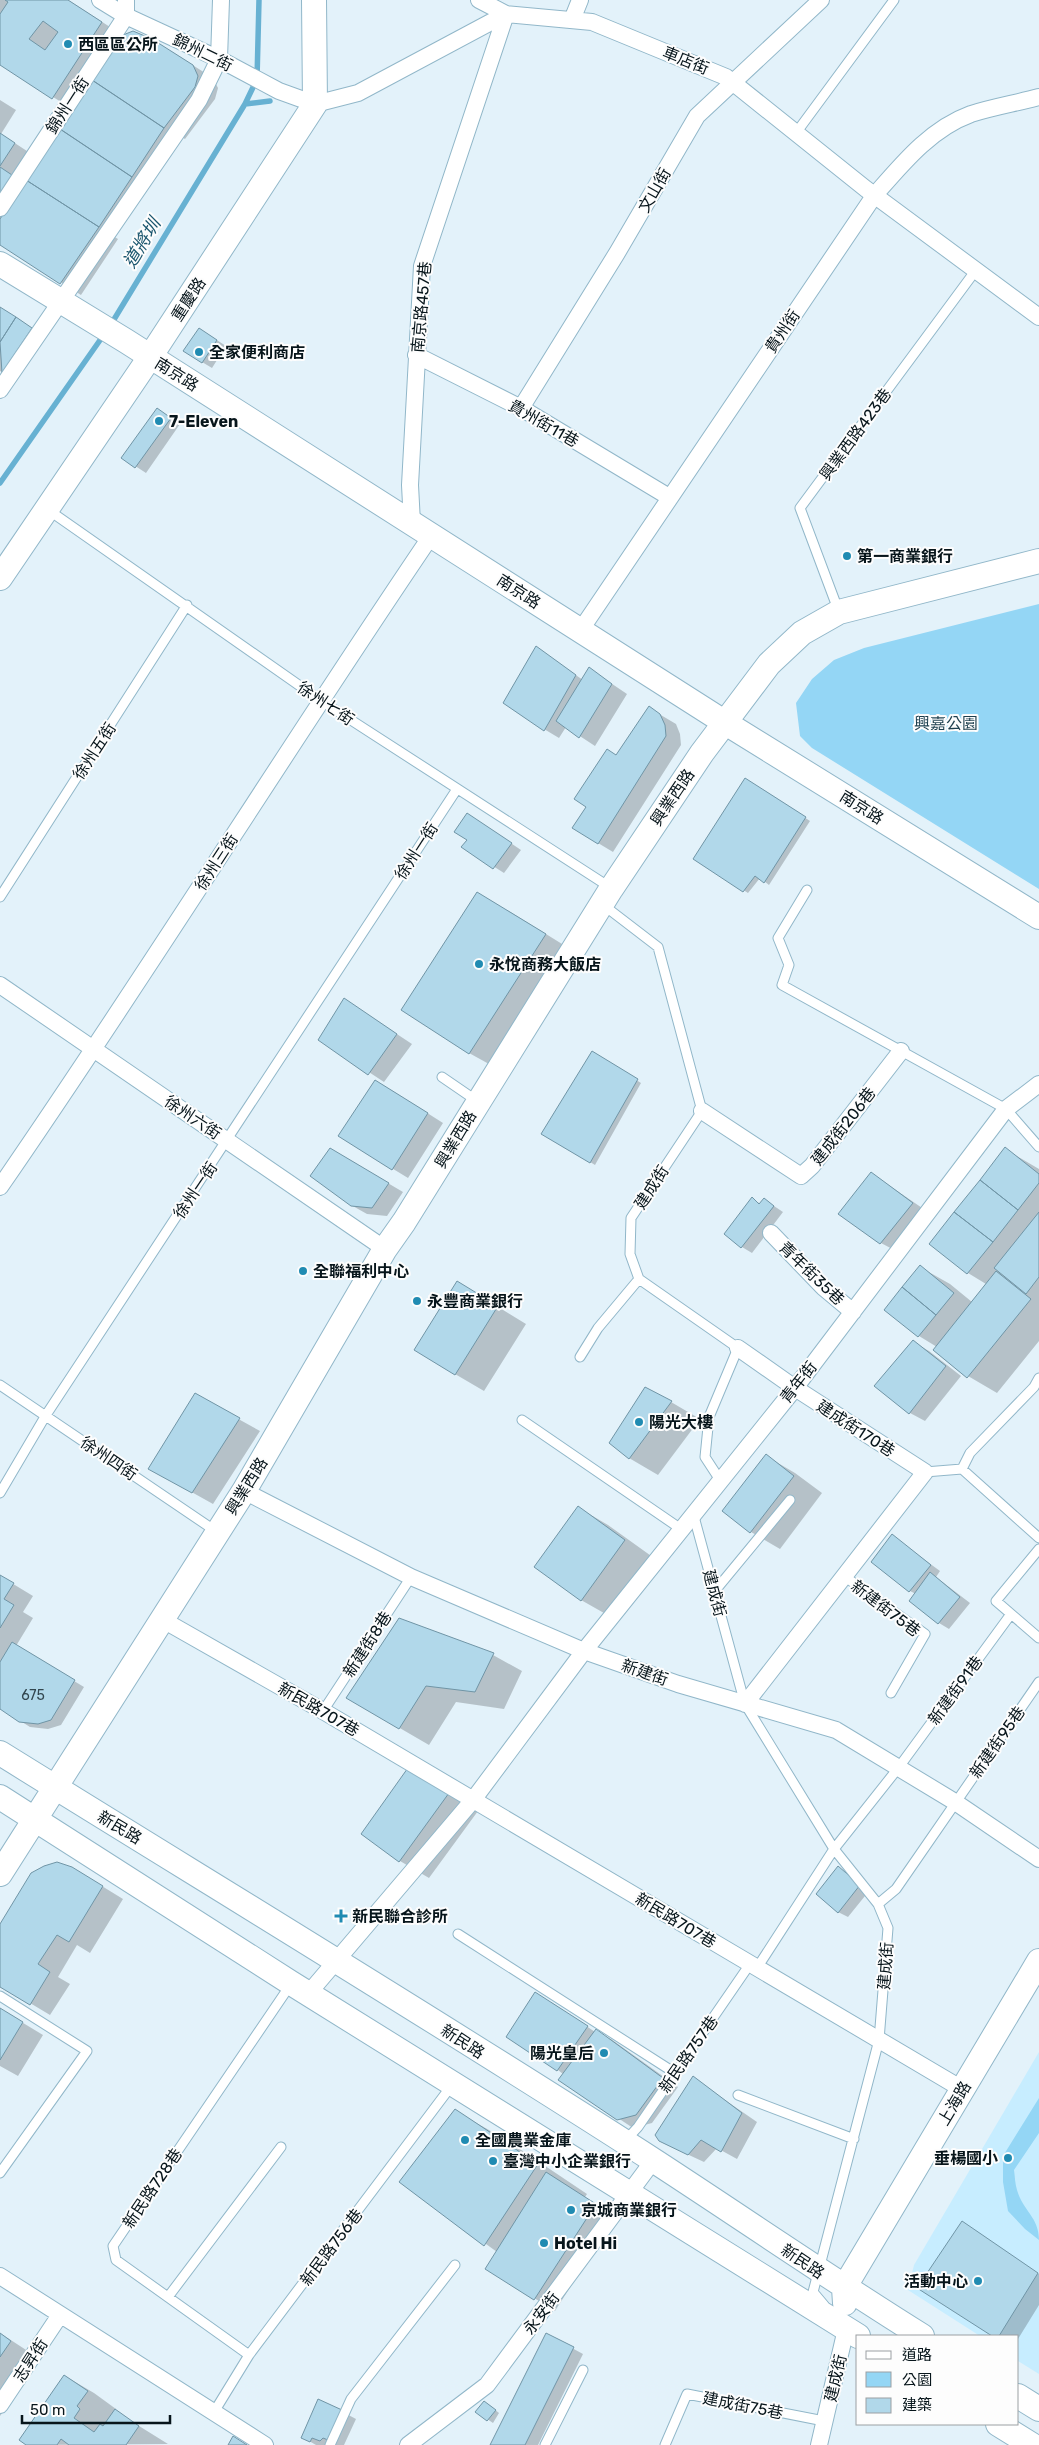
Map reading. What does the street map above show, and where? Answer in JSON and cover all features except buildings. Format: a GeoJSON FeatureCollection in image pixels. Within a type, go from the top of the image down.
{"type":"FeatureCollection","features":[{"type":"Feature","properties":{"kind":"street","name":"錦州二街"},"geometry":{"type":"LineString","coordinates":[[100,0],[126,16],[226,63],[279,91],[315,104]]}},
{"type":"Feature","properties":{"kind":"street"},"geometry":{"type":"LineString","coordinates":[[126,0],[126,16]]}},
{"type":"Feature","properties":{"kind":"street"},"geometry":{"type":"LineString","coordinates":[[0,390],[68,306],[200,100],[226,63],[221,0]]}},
{"type":"Feature","properties":{"kind":"street"},"geometry":{"type":"LineString","coordinates":[[314,0],[315,104],[358,93],[506,14]]}},
{"type":"Feature","properties":{"kind":"street"},"geometry":{"type":"LineString","coordinates":[[479,0],[506,14]]}},
{"type":"Feature","properties":{"kind":"street"},"geometry":{"type":"LineString","coordinates":[[572,20],[580,0]]}},
{"type":"Feature","properties":{"kind":"street","name":"文山街"},"geometry":{"type":"LineString","coordinates":[[521,408],[617,253],[697,116],[821,0]]}},
{"type":"Feature","properties":{"kind":"street","name":"車店街"},"geometry":{"type":"LineString","coordinates":[[506,14],[592,22],[726,77],[874,196],[1039,317]]}},
{"type":"Feature","properties":{"kind":"street","name":"南京路457巷"},"geometry":{"type":"LineString","coordinates":[[422,530],[410,485],[422,266],[506,14]]}},
{"type":"Feature","properties":{"kind":"street","name":"錦州一街"},"geometry":{"type":"LineString","coordinates":[[0,208],[126,16]]}},
{"type":"Feature","properties":{"kind":"street","name":"貴州街"},"geometry":{"type":"LineString","coordinates":[[580,631],[874,196],[909,156],[941,129],[971,115],[1039,97]]}},
{"type":"Feature","properties":{"kind":"street","name":"重慶路"},"geometry":{"type":"LineString","coordinates":[[0,578],[150,356],[315,104]]}},
{"type":"Feature","properties":{"kind":"street","name":"南京路"},"geometry":{"type":"LineString","coordinates":[[0,264],[150,356],[724,722],[1039,917]]}},
{"type":"Feature","properties":{"kind":"street","name":"貴州街11巷"},"geometry":{"type":"LineString","coordinates":[[416,355],[521,408],[669,497]]}},
{"type":"Feature","properties":{"kind":"street","name":"徐州三街"},"geometry":{"type":"LineString","coordinates":[[0,1187],[95,1050],[320,700],[422,530]]}},
{"type":"Feature","properties":{"kind":"street","name":"興業西路"},"geometry":{"type":"LineString","coordinates":[[0,1874],[244,1491],[385,1249],[404,1222],[606,896],[724,722],[769,664],[802,633],[839,612],[1039,561]]}},
{"type":"Feature","properties":{"kind":"street","name":"徐州六街"},"geometry":{"type":"LineString","coordinates":[[0,985],[385,1249]]}},
{"type":"Feature","properties":{"kind":"street","name":"建成街206巷"},"geometry":{"type":"LineString","coordinates":[[702,1110],[801,1176],[812,1166],[901,1051]]}},
{"type":"Feature","properties":{"kind":"street","name":"青年街"},"geometry":{"type":"LineString","coordinates":[[584,1651],[680,1528],[795,1388],[1006,1109],[1039,1084]]}},
{"type":"Feature","properties":{"kind":"street","name":"青年街35巷"},"geometry":{"type":"LineString","coordinates":[[771,1233],[823,1287],[852,1312]]}},
{"type":"Feature","properties":{"kind":"street","name":"建成街170巷"},"geometry":{"type":"LineString","coordinates":[[738,1348],[795,1388],[925,1472]]}},
{"type":"Feature","properties":{"kind":"street","name":"新建街75巷"},"geometry":{"type":"LineString","coordinates":[[745,1704],[925,1472]]}},
{"type":"Feature","properties":{"kind":"street","name":"新建街"},"geometry":{"type":"LineString","coordinates":[[244,1491],[411,1577],[584,1651],[678,1684],[836,1730],[955,1802],[1039,1858]]}},
{"type":"Feature","properties":{"kind":"street","name":"新民路707巷"},"geometry":{"type":"LineString","coordinates":[[163,1620],[323,1711],[962,2089]]}},
{"type":"Feature","properties":{"kind":"street"},"geometry":{"type":"LineString","coordinates":[[300,1989],[337,1960],[473,1800],[584,1651]]}},
{"type":"Feature","properties":{"kind":"street","name":"新民路"},"geometry":{"type":"LineString","coordinates":[[0,1753],[337,1960],[653,2161],[844,2288],[920,2335]]}},
{"type":"Feature","properties":{"kind":"street"},"geometry":{"type":"LineString","coordinates":[[0,1797],[300,1989],[852,2333]]}},
{"type":"Feature","properties":{"kind":"street","name":"上海路"},"geometry":{"type":"LineString","coordinates":[[844,2288],[1039,1961]]}},
{"type":"Feature","properties":{"kind":"street","name":"永安街"},"geometry":{"type":"LineString","coordinates":[[410,2445],[487,2385],[631,2194],[653,2161]]}},
{"type":"Feature","properties":{"kind":"street"},"geometry":{"type":"LineString","coordinates":[[0,2276],[265,2445]]}},
{"type":"Feature","properties":{"kind":"street"},"geometry":{"type":"LineString","coordinates":[[844,2288],[852,2333]]}},
{"type":"Feature","properties":{"kind":"street","name":"志昇街"},"geometry":{"type":"LineString","coordinates":[[0,2405],[60,2314]]}},
{"type":"Feature","properties":{"kind":"street","name":"建成街"},"geometry":{"type":"LineString","coordinates":[[819,2445],[824,2421],[852,2333]]}},
{"type":"Feature","properties":{"kind":"street"},"geometry":{"type":"LineString","coordinates":[[1019,2397],[1039,2409]]}},
{"type":"Feature","properties":{"kind":"street"},"geometry":{"type":"LineString","coordinates":[[1000,2425],[1032,2445]]}},
{"type":"Feature","properties":{"kind":"lane"},"geometry":{"type":"LineString","coordinates":[[796,133],[894,0]]}},
{"type":"Feature","properties":{"kind":"lane","name":"興業西路423巷"},"geometry":{"type":"LineString","coordinates":[[839,612],[800,508],[976,270]]}},
{"type":"Feature","properties":{"kind":"lane","name":"徐州七街"},"geometry":{"type":"LineString","coordinates":[[47,509],[187,605],[320,700],[456,788],[606,896]]}},
{"type":"Feature","properties":{"kind":"lane","name":"徐州五街"},"geometry":{"type":"LineString","coordinates":[[0,897],[187,605]]}},
{"type":"Feature","properties":{"kind":"lane","name":"徐州一街"},"geometry":{"type":"LineString","coordinates":[[0,1493],[46,1415],[228,1140],[456,788]]}},
{"type":"Feature","properties":{"kind":"lane"},"geometry":{"type":"LineString","coordinates":[[807,890],[778,938],[789,965],[782,985],[1006,1109],[1039,1147]]}},
{"type":"Feature","properties":{"kind":"lane"},"geometry":{"type":"LineString","coordinates":[[606,896],[658,947],[702,1110]]}},
{"type":"Feature","properties":{"kind":"lane"},"geometry":{"type":"LineString","coordinates":[[442,1077],[478,1101]]}},
{"type":"Feature","properties":{"kind":"lane","name":"建成街"},"geometry":{"type":"LineString","coordinates":[[639,1279],[630,1254],[631,1218],[702,1110]]}},
{"type":"Feature","properties":{"kind":"lane"},"geometry":{"type":"LineString","coordinates":[[580,1357],[598,1328],[639,1279],[738,1348],[709,1417],[705,1456],[720,1480]]}},
{"type":"Feature","properties":{"kind":"lane"},"geometry":{"type":"LineString","coordinates":[[962,1469],[970,1453],[1034,1387],[1039,1378]]}},
{"type":"Feature","properties":{"kind":"lane","name":"徐州四街"},"geometry":{"type":"LineString","coordinates":[[0,1385],[217,1532]]}},
{"type":"Feature","properties":{"kind":"lane"},"geometry":{"type":"LineString","coordinates":[[522,1420],[680,1528]]}},
{"type":"Feature","properties":{"kind":"lane"},"geometry":{"type":"LineString","coordinates":[[925,1472],[962,1469],[1039,1538]]}},
{"type":"Feature","properties":{"kind":"lane"},"geometry":{"type":"LineString","coordinates":[[714,1592],[790,1500]]}},
{"type":"Feature","properties":{"kind":"lane","name":"建成街"},"geometry":{"type":"LineString","coordinates":[[693,1512],[745,1704],[834,1849],[878,1904],[888,1928],[879,2040],[813,2292],[852,2333]]}},
{"type":"Feature","properties":{"kind":"lane"},"geometry":{"type":"LineString","coordinates":[[1039,1549],[996,1601],[1039,1638]]}},
{"type":"Feature","properties":{"kind":"lane","name":"新建街75巷"},"geometry":{"type":"LineString","coordinates":[[844,1576],[925,1634],[891,1693]]}},
{"type":"Feature","properties":{"kind":"lane","name":"新建街8巷"},"geometry":{"type":"LineString","coordinates":[[323,1711],[411,1577]]}},
{"type":"Feature","properties":{"kind":"lane","name":"新建街91巷"},"geometry":{"type":"LineString","coordinates":[[834,1849],[899,1767],[1011,1614]]}},
{"type":"Feature","properties":{"kind":"lane","name":"新建街95巷"},"geometry":{"type":"LineString","coordinates":[[878,1904],[896,1889],[1039,1682]]}},
{"type":"Feature","properties":{"kind":"lane","name":"新民路757巷"},"geometry":{"type":"LineString","coordinates":[[624,2143],[638,2127],[675,2073],[754,1966],[834,1849]]}},
{"type":"Feature","properties":{"kind":"lane"},"geometry":{"type":"LineString","coordinates":[[458,1934],[675,2073]]}},
{"type":"Feature","properties":{"kind":"lane","name":"新民路728巷"},"geometry":{"type":"LineString","coordinates":[[249,2355],[116,2260],[113,2246],[300,1989]]}},
{"type":"Feature","properties":{"kind":"lane"},"geometry":{"type":"LineString","coordinates":[[0,1996],[87,2051],[0,2174]]}},
{"type":"Feature","properties":{"kind":"lane","name":"新民路756巷"},"geometry":{"type":"LineString","coordinates":[[214,2412],[249,2355],[453,2084]]}},
{"type":"Feature","properties":{"kind":"lane"},"geometry":{"type":"LineString","coordinates":[[738,2095],[854,2138]]}},
{"type":"Feature","properties":{"kind":"lane"},"geometry":{"type":"LineString","coordinates":[[168,2297],[281,2147]]}},
{"type":"Feature","properties":{"kind":"lane"},"geometry":{"type":"LineString","coordinates":[[330,2445],[351,2399],[454,2266]]}},
{"type":"Feature","properties":{"kind":"lane"},"geometry":{"type":"LineString","coordinates":[[544,2445],[583,2370]]}},
{"type":"Feature","properties":{"kind":"lane","name":"建成街75巷"},"geometry":{"type":"LineString","coordinates":[[665,2445],[687,2394],[824,2421]]}},
{"type":"Feature","properties":{"kind":"shaded area","name":"垂楊國小"},"geometry":{"type":"Polygon","coordinates":[[[1039,2052],[1039,2374],[1019,2362],[1019,2335],[978,2335],[908,2290],[914,2265],[1039,2052]]]}},
{"type":"Feature","properties":{"kind":"green space","name":"興嘉公園"},"geometry":{"type":"Polygon","coordinates":[[[1039,604],[1039,889],[812,748],[800,736],[796,703],[812,679],[834,660],[864,648],[1039,604]]]}},
{"type":"Feature","properties":{"kind":"green space"},"geometry":{"type":"Polygon","coordinates":[[[1039,2098],[1039,2133],[1014,2170],[1017,2190],[1034,2220],[1039,2240],[1025,2229],[1008,2211],[1003,2182],[1003,2156],[1039,2098]]]}},
{"type":"Feature","properties":{"kind":"waterway","name":"道將圳"},"geometry":{"type":"LineString","coordinates":[[110,326],[245,104],[257,79],[259,0]]}},
{"type":"Feature","properties":{"kind":"waterway"},"geometry":{"type":"LineString","coordinates":[[245,104],[270,101]]}},
{"type":"Feature","properties":{"kind":"waterway","name":"道將圳"},"geometry":{"type":"LineString","coordinates":[[0,483],[105,333]]}},
{"type":"Feature","properties":{"kind":"place","name":"西區區公所"},"geometry":{"type":"Point","coordinates":[68,44]}},
{"type":"Feature","properties":{"kind":"place","name":"全家便利商店"},"geometry":{"type":"Point","coordinates":[199,352]}},
{"type":"Feature","properties":{"kind":"place","name":"7-Eleven"},"geometry":{"type":"Point","coordinates":[159,421]}},
{"type":"Feature","properties":{"kind":"place","name":"第一商業銀行"},"geometry":{"type":"Point","coordinates":[847,556]}},
{"type":"Feature","properties":{"kind":"place","name":"永悅商務大飯店"},"geometry":{"type":"Point","coordinates":[479,964]}},
{"type":"Feature","properties":{"kind":"place","name":"全聯福利中心"},"geometry":{"type":"Point","coordinates":[303,1271]}},
{"type":"Feature","properties":{"kind":"place","name":"永豐商業銀行"},"geometry":{"type":"Point","coordinates":[417,1301]}},
{"type":"Feature","properties":{"kind":"place","name":"陽光大樓"},"geometry":{"type":"Point","coordinates":[639,1422]}},
{"type":"Feature","properties":{"kind":"place","name":"新民聯合診所"},"geometry":{"type":"Point","coordinates":[341,1916]}},
{"type":"Feature","properties":{"kind":"place","name":"陽光皇后"},"geometry":{"type":"Point","coordinates":[604,2053]}},
{"type":"Feature","properties":{"kind":"place","name":"全國農業金庫"},"geometry":{"type":"Point","coordinates":[465,2140]}},
{"type":"Feature","properties":{"kind":"place","name":"垂楊國小"},"geometry":{"type":"Point","coordinates":[1008,2158]}},
{"type":"Feature","properties":{"kind":"place","name":"臺灣中小企業銀行"},"geometry":{"type":"Point","coordinates":[493,2161]}},
{"type":"Feature","properties":{"kind":"place","name":"京城商業銀行"},"geometry":{"type":"Point","coordinates":[571,2210]}},
{"type":"Feature","properties":{"kind":"place","name":"Hotel Hi"},"geometry":{"type":"Point","coordinates":[544,2243]}},
{"type":"Feature","properties":{"kind":"place","name":"活動中心"},"geometry":{"type":"Point","coordinates":[978,2281]}}]}
